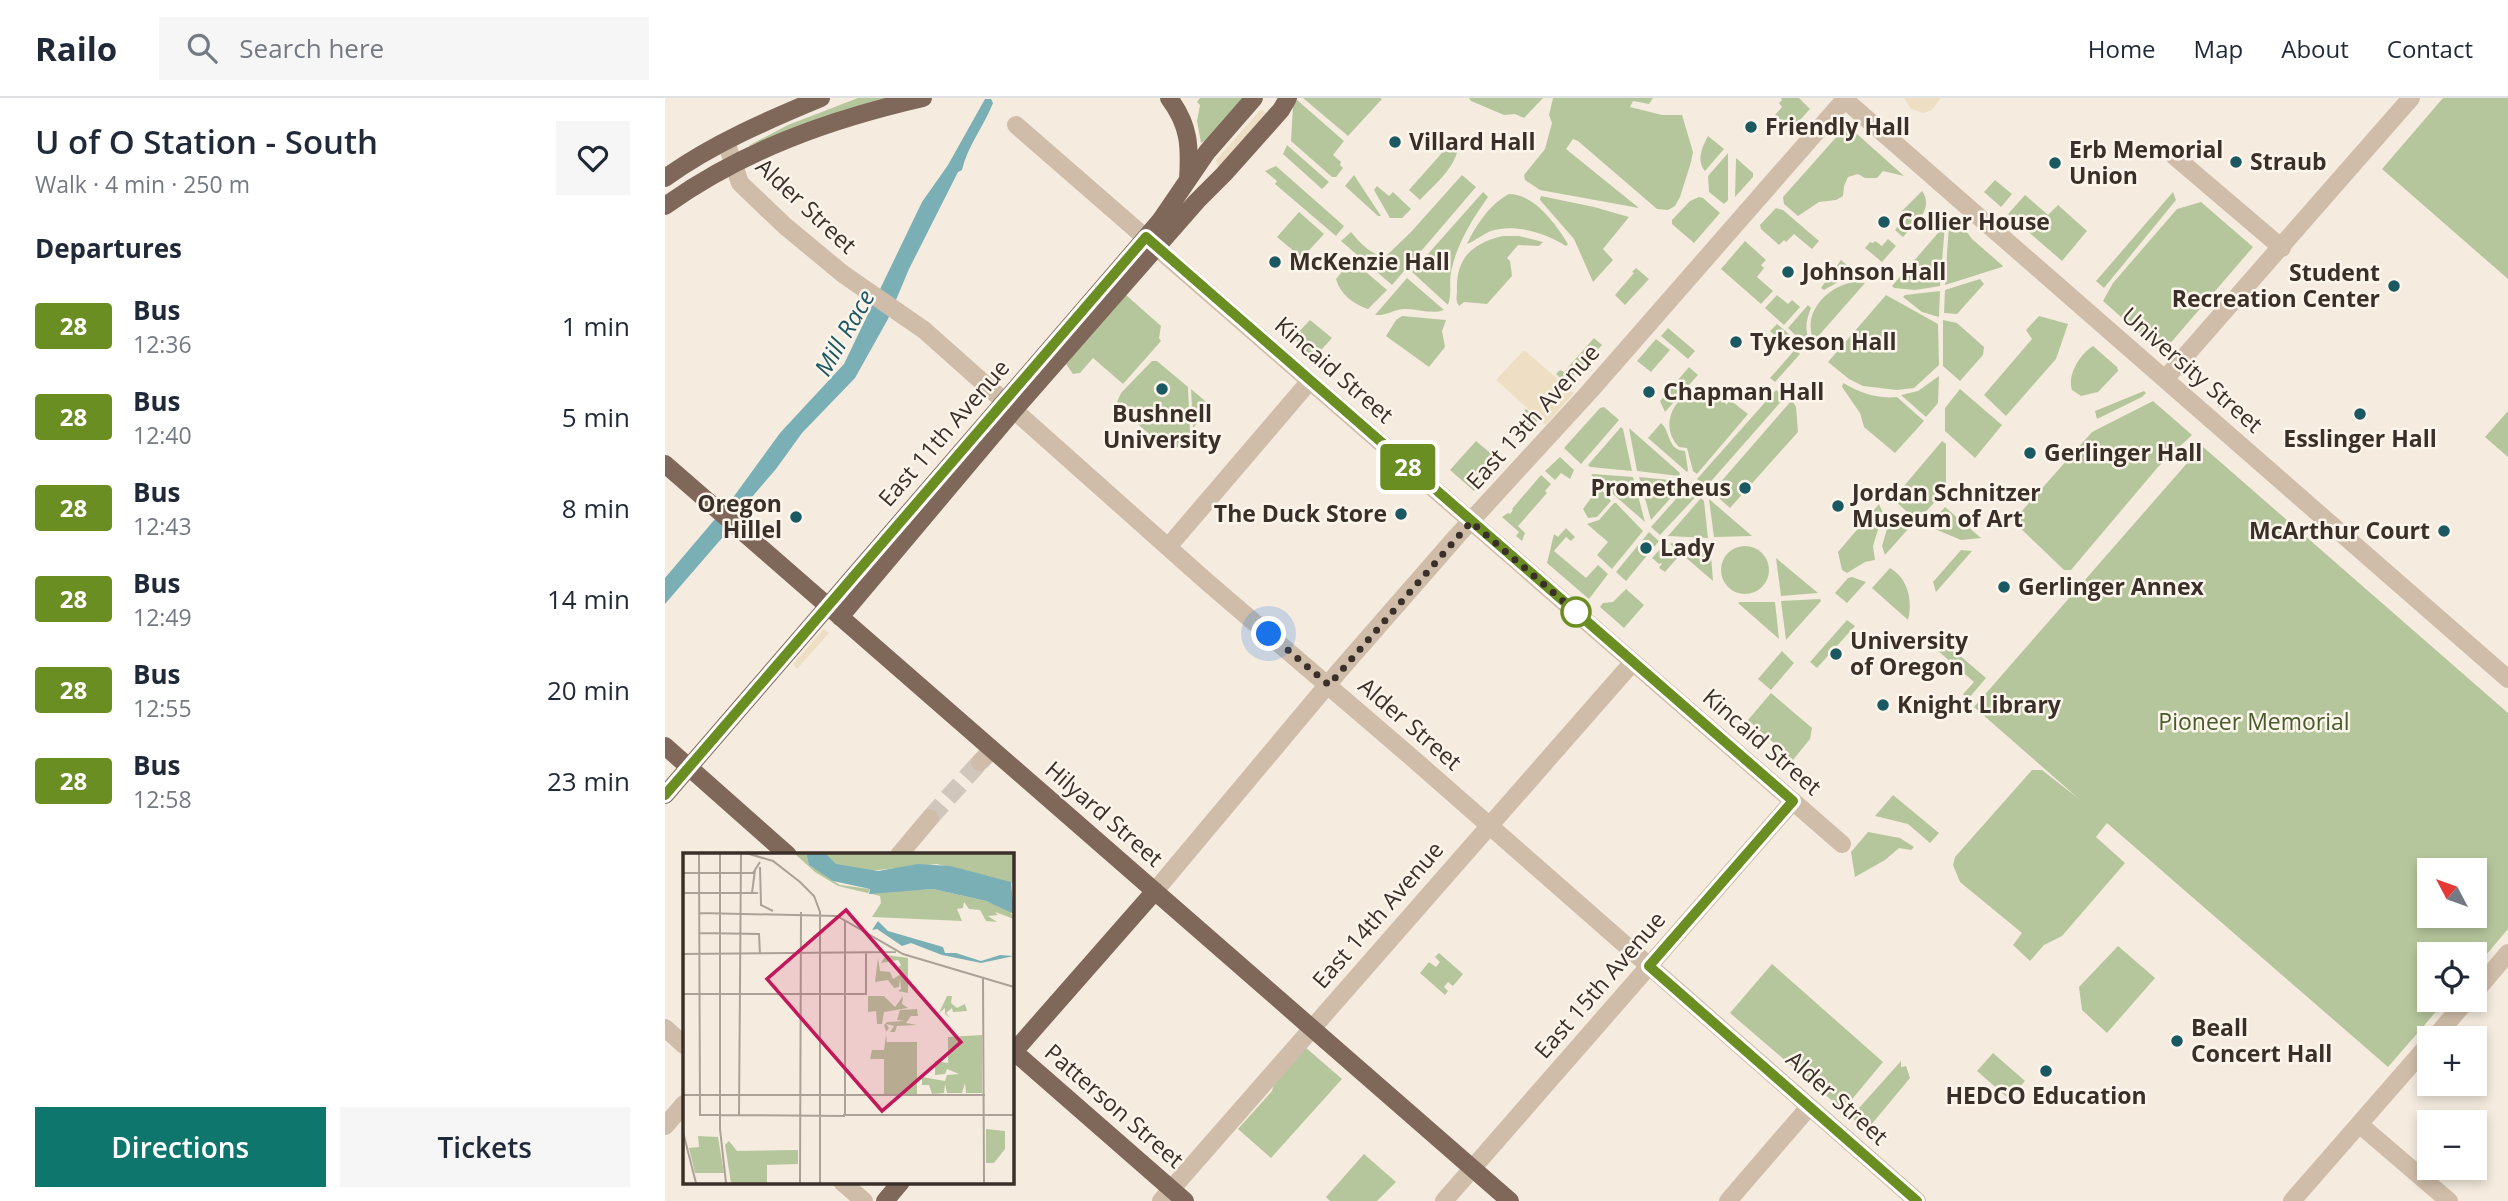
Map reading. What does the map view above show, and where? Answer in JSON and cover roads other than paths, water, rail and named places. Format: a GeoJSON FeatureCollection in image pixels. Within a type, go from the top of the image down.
{"type":"FeatureCollection","features":[{"type":"Feature","properties":{"kind":"main road"},"geometry":{"type":"LineString","coordinates":[[665,178],[726,142],[821,98]]}},
{"type":"Feature","properties":{"kind":"main road"},"geometry":{"type":"LineString","coordinates":[[665,206],[731,164],[807,130],[923,98]]}},
{"type":"Feature","properties":{"kind":"main road"},"geometry":{"type":"LineString","coordinates":[[1169,98],[1186,126],[1190,154],[1188,181]]}},
{"type":"Feature","properties":{"kind":"main road","name":"East 11th Avenue"},"geometry":{"type":"LineString","coordinates":[[1151,242],[1207,152],[1254,98]]}},
{"type":"Feature","properties":{"kind":"main road","name":"East 11th Avenue"},"geometry":{"type":"LineString","coordinates":[[665,795],[834,611],[1151,242],[1224,174],[1281,110],[1287,98]]}},
{"type":"Feature","properties":{"kind":"main road"},"geometry":{"type":"LineString","coordinates":[[665,170],[679,163],[685,164]]}},
{"type":"Feature","properties":{"kind":"main road"},"geometry":{"type":"LineString","coordinates":[[665,193],[688,175],[685,164]]}},
{"type":"Feature","properties":{"kind":"main road","name":"Hilyard Street"},"geometry":{"type":"LineString","coordinates":[[665,464],[834,611],[986,756],[1154,891],[1510,1201]]}},
{"type":"Feature","properties":{"kind":"main road"},"geometry":{"type":"LineString","coordinates":[[665,746],[786,853]]}},
{"type":"Feature","properties":{"kind":"main road","name":"East 13th Avenue"},"geometry":{"type":"LineString","coordinates":[[1013,1052],[1154,891]]}},
{"type":"Feature","properties":{"kind":"main road","name":"Patterson Street"},"geometry":{"type":"LineString","coordinates":[[1013,1052],[1173,1197]]}},
{"type":"Feature","properties":{"kind":"main road"},"geometry":{"type":"LineString","coordinates":[[885,1201],[899,1184]]}},
{"type":"Feature","properties":{"kind":"street"},"geometry":{"type":"LineString","coordinates":[[2165,379],[2411,98]]}},
{"type":"Feature","properties":{"kind":"street","name":"University Street"},"geometry":{"type":"LineString","coordinates":[[1845,99],[2508,679]]}},
{"type":"Feature","properties":{"kind":"street","name":"East 13th Avenue"},"geometry":{"type":"LineString","coordinates":[[1154,891],[1471,522],[1590,391],[1845,99]]}},
{"type":"Feature","properties":{"kind":"street","name":"Kincaid Street"},"geometry":{"type":"LineString","coordinates":[[1016,125],[1842,844]]}},
{"type":"Feature","properties":{"kind":"street","name":"Alder Street"},"geometry":{"type":"LineString","coordinates":[[726,142],[731,164],[740,183],[785,226],[843,274],[924,330],[1168,547],[1917,1201]]}},
{"type":"Feature","properties":{"kind":"street"},"geometry":{"type":"LineString","coordinates":[[2174,156],[2282,248]]}},
{"type":"Feature","properties":{"kind":"street"},"geometry":{"type":"LineString","coordinates":[[1168,547],[1309,382]]}},
{"type":"Feature","properties":{"kind":"street","name":"East 14th Avenue"},"geometry":{"type":"LineString","coordinates":[[1173,1197],[1312,1028],[1633,662]]}},
{"type":"Feature","properties":{"kind":"street","name":"East 15th Avenue"},"geometry":{"type":"LineString","coordinates":[[1444,1201],[1793,801]]}},
{"type":"Feature","properties":{"kind":"street"},"geometry":{"type":"LineString","coordinates":[[901,853],[930,818]]}},
{"type":"Feature","properties":{"kind":"street"},"geometry":{"type":"LineString","coordinates":[[2487,980],[2505,963]]}},
{"type":"Feature","properties":{"kind":"street"},"geometry":{"type":"LineString","coordinates":[[2444,1026],[2457,1012]]}},
{"type":"Feature","properties":{"kind":"street"},"geometry":{"type":"LineString","coordinates":[[665,1028],[683,1044]]}},
{"type":"Feature","properties":{"kind":"street"},"geometry":{"type":"LineString","coordinates":[[2293,1201],[2417,1058]]}},
{"type":"Feature","properties":{"kind":"street"},"geometry":{"type":"LineString","coordinates":[[665,1126],[683,1105]]}},
{"type":"Feature","properties":{"kind":"street"},"geometry":{"type":"LineString","coordinates":[[1728,1201],[1809,1107]]}},
{"type":"Feature","properties":{"kind":"street"},"geometry":{"type":"LineString","coordinates":[[2360,1124],[2449,1201]]}},
{"type":"Feature","properties":{"kind":"street"},"geometry":{"type":"LineString","coordinates":[[844,1184],[864,1201]]}},
{"type":"Feature","properties":{"kind":"water"},"geometry":{"type":"Polygon","coordinates":[[[985,99],[991,99],[993,103],[962,170],[958,172],[909,269],[888,319],[855,378],[802,433],[776,469],[722,532],[722,538],[665,604],[665,578],[732,499],[780,433],[844,364],[922,202],[948,165],[985,99]]]}},
{"type":"Feature","properties":{"kind":"tunnel"},"geometry":{"type":"LineString","coordinates":[[930,818],[980,762]]}},
{"type":"Feature","properties":{"kind":"place","name":"Friendly Hall"},"geometry":{"type":"Point","coordinates":[1751,127]}},
{"type":"Feature","properties":{"kind":"place","name":"Villard Hall"},"geometry":{"type":"Point","coordinates":[1395,142]}},
{"type":"Feature","properties":{"kind":"place","name":"Straub"},"geometry":{"type":"Point","coordinates":[2236,162]}},
{"type":"Feature","properties":{"kind":"place","name":"Erb Memorial Union"},"geometry":{"type":"Point","coordinates":[2055,163]}},
{"type":"Feature","properties":{"kind":"place","name":"Collier House"},"geometry":{"type":"Point","coordinates":[1884,222]}},
{"type":"Feature","properties":{"kind":"place","name":"McKenzie Hall"},"geometry":{"type":"Point","coordinates":[1275,262]}},
{"type":"Feature","properties":{"kind":"place","name":"Johnson Hall"},"geometry":{"type":"Point","coordinates":[1788,272]}},
{"type":"Feature","properties":{"kind":"place","name":"Student Recreation Center"},"geometry":{"type":"Point","coordinates":[2394,286]}},
{"type":"Feature","properties":{"kind":"place","name":"Tykeson Hall"},"geometry":{"type":"Point","coordinates":[1736,342]}},
{"type":"Feature","properties":{"kind":"place","name":"Bushnell University"},"geometry":{"type":"Point","coordinates":[1162,389]}},
{"type":"Feature","properties":{"kind":"place","name":"Chapman Hall"},"geometry":{"type":"Point","coordinates":[1649,392]}},
{"type":"Feature","properties":{"kind":"place","name":"Esslinger Hall"},"geometry":{"type":"Point","coordinates":[2360,414]}},
{"type":"Feature","properties":{"kind":"place","name":"Gerlinger Hall"},"geometry":{"type":"Point","coordinates":[2030,453]}},
{"type":"Feature","properties":{"kind":"place","name":"Prometheus"},"geometry":{"type":"Point","coordinates":[1745,488]}},
{"type":"Feature","properties":{"kind":"place","name":"Jordan Schnitzer Museum of Art"},"geometry":{"type":"Point","coordinates":[1838,506]}},
{"type":"Feature","properties":{"kind":"place","name":"The Duck Store"},"geometry":{"type":"Point","coordinates":[1401,514]}},
{"type":"Feature","properties":{"kind":"place","name":"Oregon Hillel"},"geometry":{"type":"Point","coordinates":[796,517]}},
{"type":"Feature","properties":{"kind":"place","name":"McArthur Court"},"geometry":{"type":"Point","coordinates":[2444,531]}},
{"type":"Feature","properties":{"kind":"place","name":"Lady"},"geometry":{"type":"Point","coordinates":[1646,548]}},
{"type":"Feature","properties":{"kind":"place","name":"Gerlinger Annex"},"geometry":{"type":"Point","coordinates":[2004,587]}},
{"type":"Feature","properties":{"kind":"place","name":"University of Oregon"},"geometry":{"type":"Point","coordinates":[1836,654]}},
{"type":"Feature","properties":{"kind":"place","name":"Knight Library"},"geometry":{"type":"Point","coordinates":[1883,705]}},
{"type":"Feature","properties":{"kind":"place","name":"Beall Concert Hall"},"geometry":{"type":"Point","coordinates":[2177,1041]}},
{"type":"Feature","properties":{"kind":"place","name":"HEDCO Education"},"geometry":{"type":"Point","coordinates":[2046,1071]}},
{"type":"Feature","properties":{"kind":"water label","name":"Mill Race"},"geometry":{"type":"Point","coordinates":[845,333]}},
{"type":"Feature","properties":{"kind":"park label","name":"Pioneer Memorial"},"geometry":{"type":"Point","coordinates":[2254,722]}}]}
